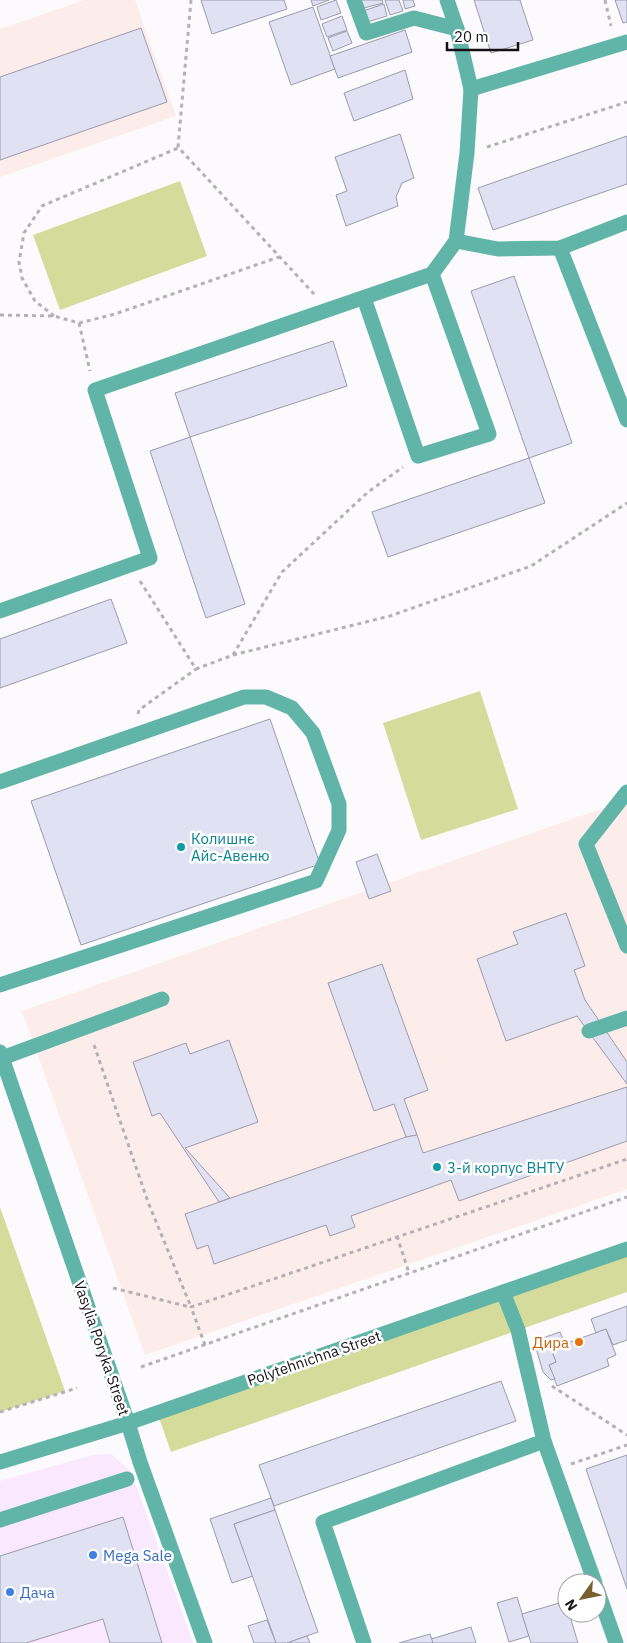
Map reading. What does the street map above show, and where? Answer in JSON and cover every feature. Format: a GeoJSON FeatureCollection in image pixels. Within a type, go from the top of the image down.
{"type":"FeatureCollection","features":[{"type":"Feature","properties":{"kind":"street"},"geometry":{"type":"LineString","coordinates":[[354,0],[366,33],[414,18],[457,29]]}},
{"type":"Feature","properties":{"kind":"street"},"geometry":{"type":"LineString","coordinates":[[0,611],[150,558],[95,390],[432,274],[456,241],[467,153],[471,89],[457,29],[447,0]]}},
{"type":"Feature","properties":{"kind":"street"},"geometry":{"type":"LineString","coordinates":[[471,89],[622,44]]}},
{"type":"Feature","properties":{"kind":"street"},"geometry":{"type":"LineString","coordinates":[[456,241],[498,249],[560,248],[627,222]]}},
{"type":"Feature","properties":{"kind":"street"},"geometry":{"type":"LineString","coordinates":[[560,248],[627,420]]}},
{"type":"Feature","properties":{"kind":"street"},"geometry":{"type":"LineString","coordinates":[[364,298],[418,456],[488,434],[432,274]]}},
{"type":"Feature","properties":{"kind":"street"},"geometry":{"type":"LineString","coordinates":[[0,782],[244,697],[266,697],[292,708],[313,732],[339,804],[339,830],[316,881],[0,985]]}},
{"type":"Feature","properties":{"kind":"street"},"geometry":{"type":"LineString","coordinates":[[627,792],[586,844],[627,946]]}},
{"type":"Feature","properties":{"kind":"street"},"geometry":{"type":"LineString","coordinates":[[1,1055],[162,999]]}},
{"type":"Feature","properties":{"kind":"street"},"geometry":{"type":"LineString","coordinates":[[589,1031],[627,1018]]}},
{"type":"Feature","properties":{"kind":"street","name":"Vasylia Poryka Street"},"geometry":{"type":"LineString","coordinates":[[1,1055],[140,1462],[205,1643]]}},
{"type":"Feature","properties":{"kind":"street","name":"Polytehnichna Street"},"geometry":{"type":"LineString","coordinates":[[0,1462],[128,1423],[627,1249]]}},
{"type":"Feature","properties":{"kind":"street"},"geometry":{"type":"LineString","coordinates":[[504,1292],[518,1330],[544,1441],[591,1573]]}},
{"type":"Feature","properties":{"kind":"street"},"geometry":{"type":"LineString","coordinates":[[364,1643],[323,1522],[544,1441]]}},
{"type":"Feature","properties":{"kind":"street"},"geometry":{"type":"LineString","coordinates":[[0,1520],[127,1479]]}},
{"type":"Feature","properties":{"kind":"street"},"geometry":{"type":"LineString","coordinates":[[607,1617],[616,1643]]}},
{"type":"Feature","properties":{"kind":"path"},"geometry":{"type":"LineString","coordinates":[[191,0],[178,148],[329,310]]}},
{"type":"Feature","properties":{"kind":"path"},"geometry":{"type":"LineString","coordinates":[[605,0],[622,44]]}},
{"type":"Feature","properties":{"kind":"path"},"geometry":{"type":"LineString","coordinates":[[467,153],[627,102]]}},
{"type":"Feature","properties":{"kind":"path"},"geometry":{"type":"LineString","coordinates":[[54,316],[36,301],[22,278],[19,262],[24,234],[42,206],[178,148]]}},
{"type":"Feature","properties":{"kind":"path"},"geometry":{"type":"LineString","coordinates":[[0,316],[54,316],[79,323],[115,314],[278,257]]}},
{"type":"Feature","properties":{"kind":"path"},"geometry":{"type":"LineString","coordinates":[[79,323],[95,390]]}},
{"type":"Feature","properties":{"kind":"path"},"geometry":{"type":"LineString","coordinates":[[233,655],[282,572],[368,492],[418,456]]}},
{"type":"Feature","properties":{"kind":"path"},"geometry":{"type":"LineString","coordinates":[[134,736],[139,710],[196,669],[233,655],[390,616],[531,566],[627,503]]}},
{"type":"Feature","properties":{"kind":"path"},"geometry":{"type":"LineString","coordinates":[[130,566],[196,669]]}},
{"type":"Feature","properties":{"kind":"path"},"geometry":{"type":"LineString","coordinates":[[88,1026],[148,1202],[205,1345]]}},
{"type":"Feature","properties":{"kind":"path"},"geometry":{"type":"LineString","coordinates":[[113,1288],[190,1307],[627,1159]]}},
{"type":"Feature","properties":{"kind":"path"},"geometry":{"type":"LineString","coordinates":[[141,1367],[627,1197]]}},
{"type":"Feature","properties":{"kind":"path"},"geometry":{"type":"LineString","coordinates":[[397,1236],[409,1274]]}},
{"type":"Feature","properties":{"kind":"path"},"geometry":{"type":"LineString","coordinates":[[527,1371],[627,1435]]}},
{"type":"Feature","properties":{"kind":"path"},"geometry":{"type":"LineString","coordinates":[[0,1412],[77,1388]]}},
{"type":"Feature","properties":{"kind":"path"},"geometry":{"type":"LineString","coordinates":[[554,1470],[627,1445]]}},
{"type":"Feature","properties":{"kind":"shaded area"},"geometry":{"type":"Polygon","coordinates":[[[85,0],[135,0],[176,116],[0,177],[0,29],[85,0]]]}},
{"type":"Feature","properties":{"kind":"shaded area"},"geometry":{"type":"Polygon","coordinates":[[[627,800],[627,1189],[145,1355],[22,1011],[627,800]]]}},
{"type":"Feature","properties":{"kind":"shaded area"},"geometry":{"type":"Polygon","coordinates":[[[111,1454],[131,1472],[193,1643],[0,1643],[0,1481],[93,1455],[111,1454]]]}},
{"type":"Feature","properties":{"kind":"green space"},"geometry":{"type":"Polygon","coordinates":[[[180,181],[207,256],[60,310],[33,235],[180,181]]]}},
{"type":"Feature","properties":{"kind":"green space"},"geometry":{"type":"Polygon","coordinates":[[[480,691],[518,809],[421,840],[383,723],[480,691]]]}},
{"type":"Feature","properties":{"kind":"green space"},"geometry":{"type":"Polygon","coordinates":[[[0,1207],[65,1391],[0,1412],[0,1207]]]}},
{"type":"Feature","properties":{"kind":"green space"},"geometry":{"type":"Polygon","coordinates":[[[627,1249],[627,1292],[171,1452],[157,1412],[627,1249]]]}},
{"type":"Feature","properties":{"kind":"building"},"geometry":{"type":"Polygon","coordinates":[[[201,0],[284,0],[287,9],[212,34],[201,0]]]}},
{"type":"Feature","properties":{"kind":"building"},"geometry":{"type":"Polygon","coordinates":[[[311,0],[329,0],[313,6],[311,0]]]}},
{"type":"Feature","properties":{"kind":"building"},"geometry":{"type":"Polygon","coordinates":[[[336,0],[341,13],[321,20],[317,7],[336,0]]]}},
{"type":"Feature","properties":{"kind":"building"},"geometry":{"type":"Polygon","coordinates":[[[361,0],[382,0],[383,3],[364,8],[361,0]]]}},
{"type":"Feature","properties":{"kind":"building"},"geometry":{"type":"Polygon","coordinates":[[[385,0],[399,0],[403,11],[390,15],[385,0]]]}},
{"type":"Feature","properties":{"kind":"building"},"geometry":{"type":"Polygon","coordinates":[[[403,0],[413,0],[415,6],[405,9],[403,0]]]}},
{"type":"Feature","properties":{"kind":"building"},"geometry":{"type":"Polygon","coordinates":[[[474,0],[520,0],[533,40],[491,53],[474,0]]]}},
{"type":"Feature","properties":{"kind":"building"},"geometry":{"type":"Polygon","coordinates":[[[615,0],[627,0],[627,22],[623,23],[615,0]]]}},
{"type":"Feature","properties":{"kind":"building"},"geometry":{"type":"Polygon","coordinates":[[[384,4],[387,16],[367,22],[363,11],[384,4]]]}},
{"type":"Feature","properties":{"kind":"building"},"geometry":{"type":"Polygon","coordinates":[[[313,7],[335,69],[291,85],[269,22],[313,7]]]}},
{"type":"Feature","properties":{"kind":"building"},"geometry":{"type":"Polygon","coordinates":[[[342,16],[347,30],[327,37],[322,24],[342,16]]]}},
{"type":"Feature","properties":{"kind":"building"},"geometry":{"type":"Polygon","coordinates":[[[141,28],[167,102],[0,160],[0,77],[141,28]]]}},
{"type":"Feature","properties":{"kind":"building"},"geometry":{"type":"Polygon","coordinates":[[[405,30],[412,52],[338,78],[330,56],[405,30]]]}},
{"type":"Feature","properties":{"kind":"building"},"geometry":{"type":"Polygon","coordinates":[[[347,31],[352,43],[333,51],[328,38],[347,31]]]}},
{"type":"Feature","properties":{"kind":"building"},"geometry":{"type":"Polygon","coordinates":[[[405,70],[413,99],[354,121],[344,93],[405,70]]]}},
{"type":"Feature","properties":{"kind":"building"},"geometry":{"type":"Polygon","coordinates":[[[400,134],[414,178],[402,183],[396,197],[398,206],[346,226],[336,195],[347,191],[335,157],[400,134]]]}},
{"type":"Feature","properties":{"kind":"building"},"geometry":{"type":"Polygon","coordinates":[[[627,136],[627,184],[493,230],[478,188],[627,136]]]}},
{"type":"Feature","properties":{"kind":"building"},"geometry":{"type":"Polygon","coordinates":[[[514,276],[572,443],[529,458],[471,291],[514,276]]]}},
{"type":"Feature","properties":{"kind":"building"},"geometry":{"type":"Polygon","coordinates":[[[333,341],[347,386],[190,437],[175,393],[333,341]]]}},
{"type":"Feature","properties":{"kind":"building"},"geometry":{"type":"Polygon","coordinates":[[[190,437],[245,604],[206,618],[150,451],[190,437]]]}},
{"type":"Feature","properties":{"kind":"building"},"geometry":{"type":"Polygon","coordinates":[[[529,458],[545,503],[388,557],[372,512],[529,458]]]}},
{"type":"Feature","properties":{"kind":"building"},"geometry":{"type":"Polygon","coordinates":[[[111,599],[127,643],[0,688],[0,639],[111,599]]]}},
{"type":"Feature","properties":{"kind":"building","name":"Колишнє Айс-Авеню"},"geometry":{"type":"Polygon","coordinates":[[[270,719],[320,864],[81,945],[31,801],[270,719]]]}},
{"type":"Feature","properties":{"kind":"building"},"geometry":{"type":"Polygon","coordinates":[[[377,854],[391,891],[369,899],[356,862],[377,854]]]}},
{"type":"Feature","properties":{"kind":"building"},"geometry":{"type":"Polygon","coordinates":[[[566,913],[585,966],[574,970],[585,1000],[627,1062],[627,1084],[577,1016],[506,1041],[477,959],[518,944],[513,932],[566,913]]]}},
{"type":"Feature","properties":{"kind":"building"},"geometry":{"type":"Polygon","coordinates":[[[382,964],[428,1090],[404,1099],[417,1135],[406,1137],[394,1104],[374,1111],[328,983],[382,964]]]}},
{"type":"Feature","properties":{"kind":"building"},"geometry":{"type":"Polygon","coordinates":[[[229,1040],[258,1122],[185,1148],[230,1198],[219,1202],[160,1113],[152,1116],[133,1062],[186,1043],[190,1054],[229,1040]]]}},
{"type":"Feature","properties":{"kind":"building","name":"3-й корпус ВНТУ"},"geometry":{"type":"Polygon","coordinates":[[[627,1087],[627,1141],[459,1201],[451,1180],[351,1216],[355,1227],[330,1236],[326,1225],[214,1264],[208,1245],[197,1249],[185,1214],[406,1137],[417,1135],[423,1153],[627,1087]]]}},
{"type":"Feature","properties":{"kind":"building"},"geometry":{"type":"Polygon","coordinates":[[[627,1306],[627,1340],[613,1345],[606,1329],[596,1333],[591,1319],[627,1306]]]}},
{"type":"Feature","properties":{"kind":"building"},"geometry":{"type":"Polygon","coordinates":[[[606,1329],[616,1355],[607,1359],[609,1366],[557,1386],[549,1365],[556,1362],[551,1349],[606,1329]]]}},
{"type":"Feature","properties":{"kind":"building"},"geometry":{"type":"Polygon","coordinates":[[[560,1332],[565,1344],[551,1349],[556,1362],[549,1365],[555,1379],[551,1380],[543,1372],[534,1341],[560,1332]]]}},
{"type":"Feature","properties":{"kind":"building"},"geometry":{"type":"Polygon","coordinates":[[[501,1381],[516,1421],[274,1506],[259,1465],[501,1381]]]}},
{"type":"Feature","properties":{"kind":"building"},"geometry":{"type":"Polygon","coordinates":[[[627,1455],[627,1589],[586,1469],[627,1455]]]}},
{"type":"Feature","properties":{"kind":"building"},"geometry":{"type":"Polygon","coordinates":[[[271,1498],[275,1510],[234,1524],[253,1576],[232,1583],[210,1519],[271,1498]]]}},
{"type":"Feature","properties":{"kind":"building"},"geometry":{"type":"Polygon","coordinates":[[[275,1510],[318,1632],[287,1643],[276,1643],[234,1524],[275,1510]]]}},
{"type":"Feature","properties":{"kind":"building"},"geometry":{"type":"Polygon","coordinates":[[[123,1517],[162,1643],[110,1643],[103,1619],[26,1643],[0,1643],[0,1556],[123,1517]]]}},
{"type":"Feature","properties":{"kind":"building"},"geometry":{"type":"Polygon","coordinates":[[[517,1597],[529,1636],[509,1642],[497,1603],[517,1597]]]}},
{"type":"Feature","properties":{"kind":"building"},"geometry":{"type":"Polygon","coordinates":[[[557,1604],[557,1623],[572,1623],[578,1643],[531,1643],[522,1614],[557,1604]]]}},
{"type":"Feature","properties":{"kind":"building"},"geometry":{"type":"Polygon","coordinates":[[[267,1620],[276,1643],[254,1643],[248,1626],[267,1620]]]}},
{"type":"Feature","properties":{"kind":"building"},"geometry":{"type":"Polygon","coordinates":[[[471,1627],[476,1643],[433,1643],[431,1639],[471,1627]]]}},
{"type":"Feature","properties":{"kind":"building"},"geometry":{"type":"Polygon","coordinates":[[[430,1634],[433,1643],[399,1643],[430,1634]]]}},
{"type":"Feature","properties":{"kind":"building"},"geometry":{"type":"Polygon","coordinates":[[[307,1636],[310,1643],[287,1643],[307,1636]]]}},
{"type":"Feature","properties":{"kind":"place","name":"Колишнє Айс-Авеню"},"geometry":{"type":"Point","coordinates":[181,847]}},
{"type":"Feature","properties":{"kind":"place","name":"3-й корпус ВНТУ"},"geometry":{"type":"Point","coordinates":[437,1167]}},
{"type":"Feature","properties":{"kind":"place","name":"Дира"},"geometry":{"type":"Point","coordinates":[579,1342]}},
{"type":"Feature","properties":{"kind":"place","name":"Mega Sale"},"geometry":{"type":"Point","coordinates":[93,1555]}},
{"type":"Feature","properties":{"kind":"place","name":"Дача"},"geometry":{"type":"Point","coordinates":[10,1592]}}]}
